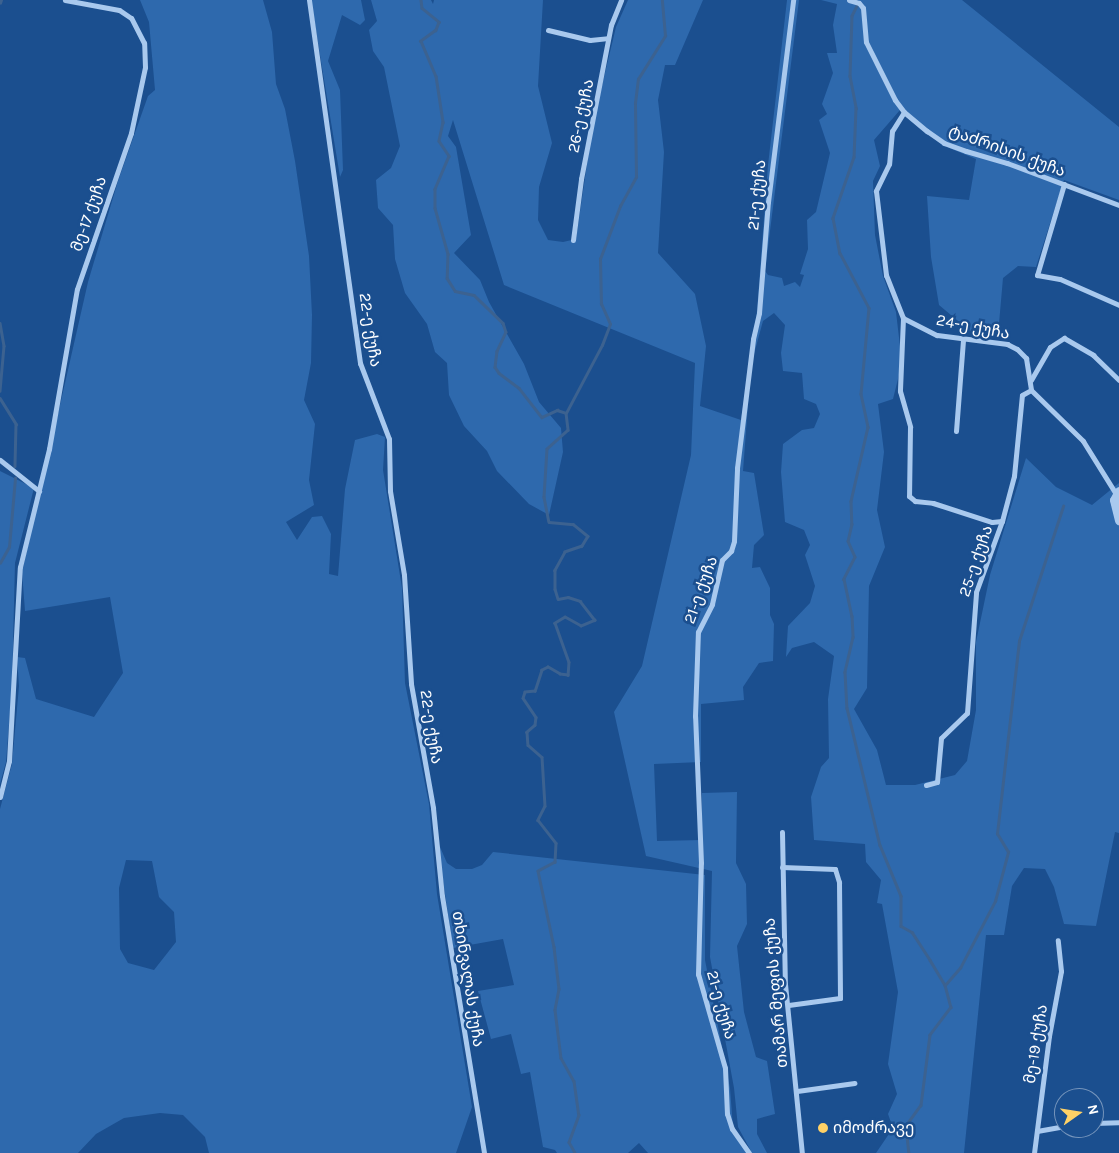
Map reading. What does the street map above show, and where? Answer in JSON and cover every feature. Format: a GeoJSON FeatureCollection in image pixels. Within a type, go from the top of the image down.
{"type":"FeatureCollection","features":[{"type":"Feature","properties":{"kind":"street","name":"მე-17 ქუჩა"},"geometry":{"type":"LineString","coordinates":[[0,798],[9,761],[20,567],[39,491],[77,289],[132,133],[145,67],[144,43],[140,29],[131,18],[119,10],[64,0]]}},
{"type":"Feature","properties":{"kind":"street","name":"22-ე ქუჩა"},"geometry":{"type":"LineString","coordinates":[[309,0],[360,363],[389,439],[390,492],[404,576],[411,684],[433,808]]}},
{"type":"Feature","properties":{"kind":"street","name":"26-ე ქუჩა"},"geometry":{"type":"LineString","coordinates":[[573,240],[608,38],[621,0]]}},
{"type":"Feature","properties":{"kind":"street","name":"21-ე ქუჩა"},"geometry":{"type":"LineString","coordinates":[[749,1153],[732,1129],[727,1114],[725,1068],[698,974],[700,863],[696,798],[697,651],[698,632],[712,604],[722,560],[731,551],[734,541],[737,468],[753,339],[759,313],[768,202],[793,0]]}},
{"type":"Feature","properties":{"kind":"street","name":"ტაძრისის ქუჩა"},"geometry":{"type":"LineString","coordinates":[[850,0],[860,3],[863,8],[866,42],[876,68],[904,112],[944,143],[1119,205]]}},
{"type":"Feature","properties":{"kind":"street"},"geometry":{"type":"LineString","coordinates":[[548,30],[590,40],[608,38]]}},
{"type":"Feature","properties":{"kind":"street"},"geometry":{"type":"LineString","coordinates":[[904,112],[892,131],[889,164],[876,191],[886,275],[903,318],[900,392],[910,427],[909,496],[915,501],[933,503],[992,522],[1002,521]]}},
{"type":"Feature","properties":{"kind":"street"},"geometry":{"type":"LineString","coordinates":[[1064,184],[1037,275],[1060,279],[1119,305]]}},
{"type":"Feature","properties":{"kind":"street","name":"24-ე ქუჩა"},"geometry":{"type":"LineString","coordinates":[[903,318],[937,335],[963,340],[1007,344],[1017,349],[1026,358],[1031,390]]}},
{"type":"Feature","properties":{"kind":"street"},"geometry":{"type":"LineString","coordinates":[[1030,380],[1050,347],[1064,338],[1093,355],[1119,380]]}},
{"type":"Feature","properties":{"kind":"street"},"geometry":{"type":"LineString","coordinates":[[956,431],[963,340]]}},
{"type":"Feature","properties":{"kind":"street"},"geometry":{"type":"LineString","coordinates":[[1031,390],[1083,441],[1118,493],[1114,509],[1119,520]]}},
{"type":"Feature","properties":{"kind":"street","name":"25-ე ქუჩა"},"geometry":{"type":"LineString","coordinates":[[926,785],[937,782],[941,738],[967,713],[976,592],[1002,521],[1017,459],[1022,395],[1031,390]]}},
{"type":"Feature","properties":{"kind":"street"},"geometry":{"type":"LineString","coordinates":[[0,460],[39,491]]}},
{"type":"Feature","properties":{"kind":"street","name":"თხინვალას ქუჩა"},"geometry":{"type":"LineString","coordinates":[[433,808],[442,896],[484,1153]]}},
{"type":"Feature","properties":{"kind":"street","name":"თამარ მეფის ქუჩა"},"geometry":{"type":"LineString","coordinates":[[782,832],[788,1005],[802,1153]]}},
{"type":"Feature","properties":{"kind":"street"},"geometry":{"type":"LineString","coordinates":[[782,867],[835,869],[839,882],[840,998],[788,1005]]}},
{"type":"Feature","properties":{"kind":"street","name":"მე-19 ქუჩა"},"geometry":{"type":"LineString","coordinates":[[1034,1153],[1049,1036],[1061,971],[1058,940]]}},
{"type":"Feature","properties":{"kind":"street"},"geometry":{"type":"LineString","coordinates":[[797,1091],[854,1083]]}},
{"type":"Feature","properties":{"kind":"street"},"geometry":{"type":"LineString","coordinates":[[1104,1123],[1119,1122]]}},
{"type":"Feature","properties":{"kind":"street"},"geometry":{"type":"LineString","coordinates":[[1036,1131],[1054,1128]]}},
{"type":"Feature","properties":{"kind":"shaded area"},"geometry":{"type":"Polygon","coordinates":[[[140,0],[263,0],[272,32],[276,84],[285,109],[295,161],[309,256],[312,315],[311,363],[304,400],[315,424],[309,480],[314,505],[286,522],[297,540],[312,517],[322,516],[331,534],[329,574],[338,576],[345,489],[355,440],[377,434],[385,437],[383,470],[402,588],[405,683],[429,804],[437,894],[472,1107],[456,1153],[209,1153],[205,1137],[183,1115],[160,1113],[124,1118],[96,1134],[78,1153],[0,1153],[0,809],[12,764],[19,686],[17,657],[25,658],[36,699],[94,717],[123,673],[110,597],[25,611],[22,572],[88,282],[118,181],[148,96],[155,90],[149,22],[140,0]],[[126,860],[119,888],[120,949],[128,963],[154,970],[176,942],[174,912],[159,897],[152,861],[126,860]]]}},
{"type":"Feature","properties":{"kind":"shaded area"},"geometry":{"type":"Polygon","coordinates":[[[311,0],[361,0],[365,20],[360,25],[342,15],[328,61],[340,90],[343,170],[340,177],[311,0]]]}},
{"type":"Feature","properties":{"kind":"shaded area"},"geometry":{"type":"Polygon","coordinates":[[[371,0],[431,0],[433,4],[434,0],[543,0],[538,86],[552,143],[539,187],[538,220],[548,240],[563,242],[576,239],[593,123],[616,27],[628,0],[703,0],[675,65],[665,65],[658,100],[664,152],[658,253],[695,294],[706,346],[700,406],[741,420],[757,311],[768,165],[787,0],[799,0],[765,271],[768,275],[782,278],[784,286],[795,282],[800,287],[804,275],[800,274],[808,249],[807,220],[816,212],[830,153],[819,120],[827,114],[822,104],[833,73],[827,53],[837,53],[833,25],[837,4],[821,0],[962,0],[1119,127],[1119,200],[1064,180],[1036,267],[1018,266],[1003,278],[998,335],[970,331],[939,305],[931,257],[927,196],[969,200],[976,159],[942,145],[900,110],[874,140],[880,166],[873,181],[875,235],[883,276],[896,312],[902,363],[893,399],[878,404],[884,452],[877,510],[885,547],[869,586],[867,688],[854,709],[877,750],[886,785],[915,785],[955,775],[967,761],[976,710],[976,642],[990,575],[1026,458],[1056,487],[1092,505],[1119,483],[1119,833],[1115,832],[1096,926],[1064,924],[1054,887],[1045,869],[1024,868],[1012,886],[1004,935],[986,935],[964,1153],[876,1153],[893,1128],[888,1114],[897,1094],[888,1064],[898,992],[882,904],[877,903],[881,880],[866,862],[865,844],[814,840],[811,797],[821,767],[829,758],[828,699],[834,656],[814,642],[792,648],[786,657],[788,626],[810,603],[815,586],[805,555],[810,545],[804,530],[785,522],[781,472],[783,444],[802,430],[814,428],[820,414],[816,404],[804,399],[802,373],[783,371],[781,353],[785,325],[774,313],[763,321],[751,365],[743,471],[754,473],[764,535],[754,545],[752,568],[760,567],[770,588],[770,615],[774,624],[773,661],[759,663],[743,687],[744,700],[701,704],[701,762],[654,764],[657,841],[702,840],[702,793],[737,792],[736,863],[746,884],[747,924],[737,946],[744,1012],[756,1057],[767,1061],[775,1114],[757,1119],[757,1134],[767,1153],[752,1153],[738,1127],[734,1088],[710,957],[712,871],[646,856],[614,712],[642,666],[691,455],[695,363],[504,285],[453,120],[448,136],[456,147],[471,235],[454,253],[480,280],[489,302],[524,364],[539,402],[561,428],[563,452],[549,515],[529,504],[497,471],[487,451],[464,426],[449,395],[447,363],[435,352],[427,324],[405,293],[395,259],[393,225],[378,208],[376,180],[391,168],[400,146],[384,67],[373,51],[369,30],[377,21],[371,0]]]}},
{"type":"Feature","properties":{"kind":"shaded area"},"geometry":{"type":"Polygon","coordinates":[[[0,471],[34,488],[15,563],[12,686],[6,762],[0,784],[0,471]]]}},
{"type":"Feature","properties":{"kind":"shaded area"},"geometry":{"type":"Polygon","coordinates":[[[437,840],[447,863],[456,869],[472,869],[482,865],[493,852],[705,875],[705,960],[730,1088],[733,1128],[751,1153],[648,1153],[639,1143],[628,1153],[557,1153],[555,1150],[543,1147],[530,1072],[521,1074],[511,1034],[491,1039],[478,991],[514,985],[503,939],[453,948],[437,840]]]}},
{"type":"Feature","properties":{"kind":"waterway"},"geometry":{"type":"LineString","coordinates":[[421,0],[422,8],[439,22],[436,30],[421,41],[436,76],[443,122],[439,141],[449,156],[435,189],[435,208],[448,254],[447,278],[455,291],[474,295],[503,323],[506,332],[497,351],[495,367],[499,373],[519,388],[542,417],[557,410],[566,413],[568,430],[547,449],[544,497],[549,522],[573,524],[588,536],[582,546],[565,552],[555,570],[555,589],[558,599],[568,597],[580,601],[595,620],[581,626],[565,617],[555,623],[569,662],[568,675],[560,674],[548,667],[542,670],[535,691],[525,692],[523,698],[536,717],[535,725],[527,732],[528,745],[542,757],[545,806],[538,820],[556,843],[555,862],[538,871],[554,947],[559,989],[555,1010],[561,1058],[574,1081],[579,1115],[569,1142],[575,1153]]}},
{"type":"Feature","properties":{"kind":"waterway"},"geometry":{"type":"LineString","coordinates":[[566,413],[602,345],[610,324],[601,304],[600,259],[620,206],[636,177],[635,103],[638,79],[665,36],[662,0]]}},
{"type":"Feature","properties":{"kind":"waterway"},"geometry":{"type":"LineString","coordinates":[[857,6],[852,16],[850,76],[856,108],[854,157],[833,218],[840,253],[869,308],[861,394],[868,427],[851,501],[852,524],[848,541],[855,557],[844,579],[852,616],[853,637],[845,672],[847,708],[880,845],[901,896],[901,926],[912,932],[930,960],[945,985],[951,1007],[930,1035],[921,1105],[906,1126],[909,1153]]}},
{"type":"Feature","properties":{"kind":"waterway"},"geometry":{"type":"LineString","coordinates":[[0,323],[4,346],[0,391]]}},
{"type":"Feature","properties":{"kind":"waterway"},"geometry":{"type":"LineString","coordinates":[[0,398],[16,424],[15,466]]}},
{"type":"Feature","properties":{"kind":"waterway"},"geometry":{"type":"LineString","coordinates":[[0,563],[9,547],[15,478]]}},
{"type":"Feature","properties":{"kind":"waterway"},"geometry":{"type":"LineString","coordinates":[[945,985],[960,968],[995,901],[1008,852],[997,834],[1019,641],[1063,506]]}},
{"type":"Feature","properties":{"kind":"place","name":"იმოძრავე"},"geometry":{"type":"Point","coordinates":[823,1128]}}]}
